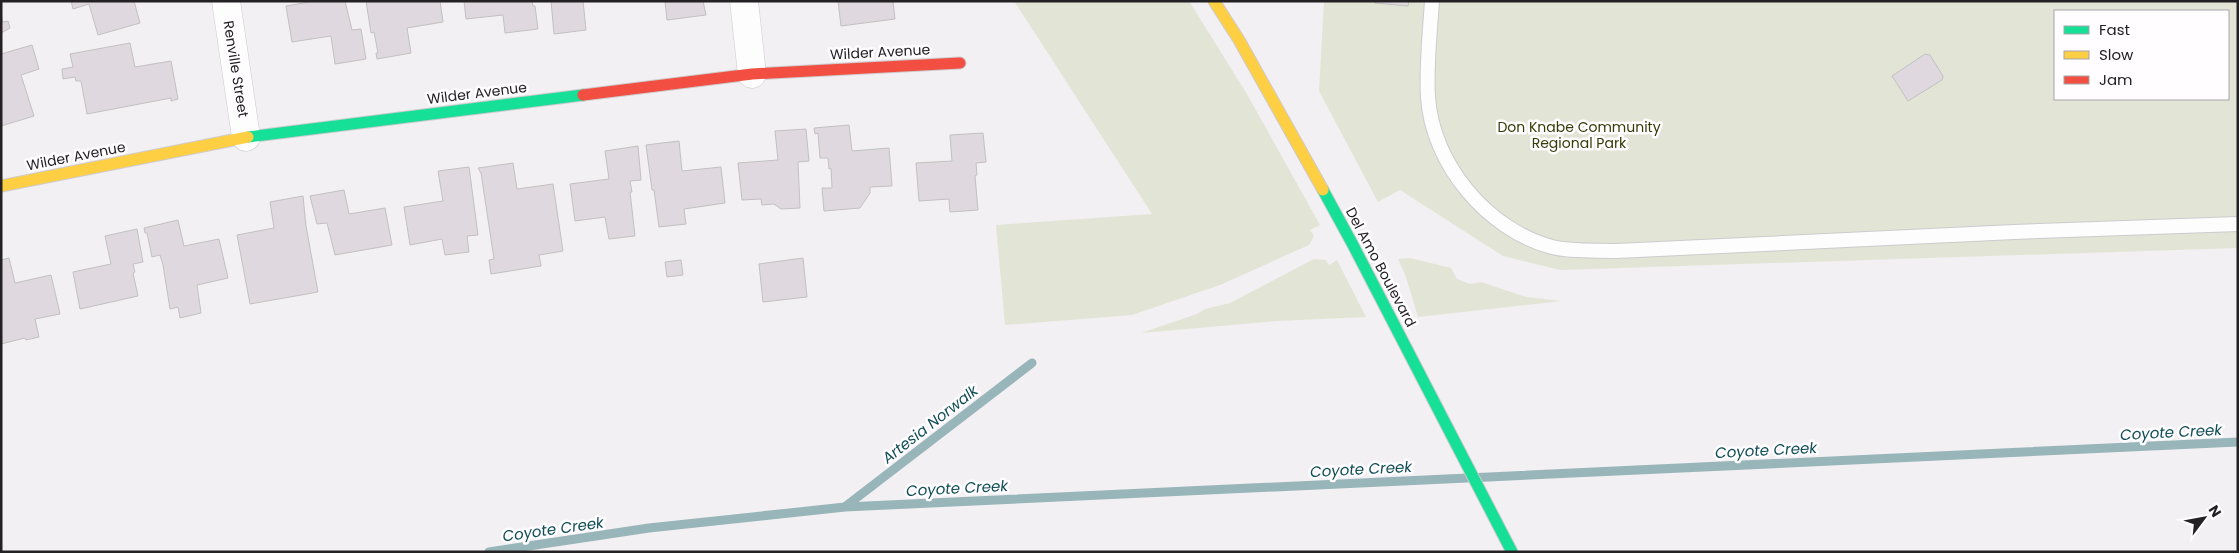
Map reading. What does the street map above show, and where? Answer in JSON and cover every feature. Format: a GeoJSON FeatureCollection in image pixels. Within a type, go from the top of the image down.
{"type":"FeatureCollection","features":[{"type":"Feature","properties":{"kind":"street","name":"Renville Street"},"geometry":{"type":"LineString","coordinates":[[226,1],[246,137]]}},
{"type":"Feature","properties":{"kind":"street"},"geometry":{"type":"LineString","coordinates":[[744,1],[752,74]]}},
{"type":"Feature","properties":{"kind":"street","name":"Del Amo Boulevard"},"geometry":{"type":"LineString","coordinates":[[1214,1],[1240,40],[1296,140],[1389,314],[1512,552]]}},
{"type":"Feature","properties":{"kind":"street","name":"Wilder Avenue"},"geometry":{"type":"LineString","coordinates":[[1,186],[246,137],[752,74],[960,63]]}},
{"type":"Feature","properties":{"kind":"lane"},"geometry":{"type":"LineString","coordinates":[[1432,1],[1428,97],[1436,138],[1455,174],[1482,207],[1518,233],[1552,247],[1617,251],[2014,232],[2238,224]]}},
{"type":"Feature","properties":{"kind":"green space"},"geometry":{"type":"Polygon","coordinates":[[[1014,1],[1189,1],[1247,94],[1320,225],[1310,230],[1314,236],[1309,245],[1220,285],[1132,315],[1005,325],[996,225],[1152,214],[1014,1]]]}},
{"type":"Feature","properties":{"kind":"green space","name":"Don Knabe Community Regional Park"},"geometry":{"type":"Polygon","coordinates":[[[1324,1],[2238,1],[2238,248],[1560,270],[1503,256],[1400,190],[1378,202],[1319,91],[1324,1]]]}},
{"type":"Feature","properties":{"kind":"green space"},"geometry":{"type":"Polygon","coordinates":[[[1410,258],[1451,268],[1457,279],[1470,284],[1481,282],[1526,297],[1562,301],[1418,317],[1406,277],[1398,259],[1410,258]]]}},
{"type":"Feature","properties":{"kind":"green space"},"geometry":{"type":"Polygon","coordinates":[[[1314,259],[1326,260],[1329,265],[1337,260],[1366,317],[1277,321],[1141,333],[1197,314],[1205,309],[1230,303],[1314,259]]]}},
{"type":"Feature","properties":{"kind":"building"},"geometry":{"type":"Polygon","coordinates":[[[71,1],[134,1],[140,23],[98,35],[89,4],[73,9],[71,1]]]}},
{"type":"Feature","properties":{"kind":"building"},"geometry":{"type":"Polygon","coordinates":[[[315,1],[345,1],[352,30],[361,29],[366,59],[335,64],[331,36],[292,42],[286,6],[315,1]]]}},
{"type":"Feature","properties":{"kind":"building"},"geometry":{"type":"Polygon","coordinates":[[[366,1],[440,1],[443,22],[407,28],[411,53],[377,59],[376,53],[378,53],[374,32],[371,33],[366,1]]]}},
{"type":"Feature","properties":{"kind":"building"},"geometry":{"type":"Polygon","coordinates":[[[464,1],[532,1],[533,6],[535,6],[538,29],[505,33],[503,15],[466,19],[464,1]]]}},
{"type":"Feature","properties":{"kind":"building"},"geometry":{"type":"Polygon","coordinates":[[[551,1],[583,1],[586,30],[554,34],[551,1]]]}},
{"type":"Feature","properties":{"kind":"building"},"geometry":{"type":"Polygon","coordinates":[[[665,1],[703,1],[706,15],[667,20],[665,1]]]}},
{"type":"Feature","properties":{"kind":"building"},"geometry":{"type":"Polygon","coordinates":[[[838,1],[893,1],[895,19],[841,26],[838,1]]]}},
{"type":"Feature","properties":{"kind":"building"},"geometry":{"type":"Polygon","coordinates":[[[1375,1],[1409,1],[1408,6],[1375,3],[1375,1]]]}},
{"type":"Feature","properties":{"kind":"building"},"geometry":{"type":"Polygon","coordinates":[[[1,17],[3,22],[8,21],[10,28],[1,33],[1,17]]]}},
{"type":"Feature","properties":{"kind":"building"},"geometry":{"type":"Polygon","coordinates":[[[130,43],[135,67],[171,61],[178,99],[171,101],[171,98],[87,114],[81,81],[76,81],[75,77],[63,79],[62,69],[73,67],[70,54],[130,43]]]}},
{"type":"Feature","properties":{"kind":"building"},"geometry":{"type":"Polygon","coordinates":[[[32,45],[39,69],[21,75],[34,116],[1,126],[1,54],[32,45]]]}},
{"type":"Feature","properties":{"kind":"building"},"geometry":{"type":"Polygon","coordinates":[[[1925,54],[1930,55],[1943,76],[1942,80],[1908,101],[1892,76],[1925,54]]]}},
{"type":"Feature","properties":{"kind":"building"},"geometry":{"type":"Polygon","coordinates":[[[849,125],[852,151],[889,148],[892,186],[870,187],[870,193],[860,208],[824,211],[822,188],[832,188],[831,168],[829,169],[828,158],[820,158],[818,133],[815,134],[814,128],[849,125]]]}},
{"type":"Feature","properties":{"kind":"building"},"geometry":{"type":"Polygon","coordinates":[[[806,129],[809,161],[798,162],[800,208],[781,209],[774,204],[762,205],[761,199],[742,200],[738,163],[778,160],[775,131],[806,129]]]}},
{"type":"Feature","properties":{"kind":"building"},"geometry":{"type":"Polygon","coordinates":[[[983,133],[986,162],[976,163],[977,175],[975,176],[978,210],[950,212],[949,199],[919,201],[916,163],[952,161],[950,135],[983,133]]]}},
{"type":"Feature","properties":{"kind":"building"},"geometry":{"type":"Polygon","coordinates":[[[679,141],[682,171],[721,167],[725,203],[684,209],[686,224],[659,227],[646,145],[679,141]]]}},
{"type":"Feature","properties":{"kind":"building"},"geometry":{"type":"Polygon","coordinates":[[[638,146],[641,180],[630,181],[635,236],[609,239],[605,217],[575,221],[570,184],[609,179],[605,151],[638,146]]]}},
{"type":"Feature","properties":{"kind":"building"},"geometry":{"type":"Polygon","coordinates":[[[513,163],[517,189],[553,184],[563,251],[539,255],[541,266],[491,274],[489,260],[494,259],[481,173],[478,168],[513,163]]]}},
{"type":"Feature","properties":{"kind":"building"},"geometry":{"type":"Polygon","coordinates":[[[469,167],[478,235],[467,236],[469,252],[445,255],[442,239],[410,245],[404,207],[443,201],[438,171],[469,167]]]}},
{"type":"Feature","properties":{"kind":"building"},"geometry":{"type":"Polygon","coordinates":[[[344,190],[349,214],[385,208],[392,245],[335,255],[327,223],[317,224],[310,196],[344,190]]]}},
{"type":"Feature","properties":{"kind":"building"},"geometry":{"type":"Polygon","coordinates":[[[303,196],[306,226],[318,292],[250,304],[237,235],[274,228],[270,202],[303,196]]]}},
{"type":"Feature","properties":{"kind":"building"},"geometry":{"type":"Polygon","coordinates":[[[178,220],[184,246],[219,239],[228,278],[197,285],[201,313],[180,318],[178,307],[170,309],[160,255],[152,257],[147,233],[145,233],[144,228],[178,220]]]}},
{"type":"Feature","properties":{"kind":"building"},"geometry":{"type":"Polygon","coordinates":[[[137,229],[143,262],[133,264],[138,296],[80,309],[73,272],[111,264],[105,236],[137,229]]]}},
{"type":"Feature","properties":{"kind":"building"},"geometry":{"type":"Polygon","coordinates":[[[9,258],[15,283],[51,275],[60,314],[35,319],[39,337],[26,340],[25,338],[1,344],[1,260],[9,258]]]}},
{"type":"Feature","properties":{"kind":"building"},"geometry":{"type":"Polygon","coordinates":[[[803,258],[807,297],[763,302],[759,264],[803,258]]]}},
{"type":"Feature","properties":{"kind":"building"},"geometry":{"type":"Polygon","coordinates":[[[681,260],[683,275],[667,277],[665,262],[681,260]]]}},
{"type":"Feature","properties":{"kind":"waterway","name":"Artesia Norwalk"},"geometry":{"type":"LineString","coordinates":[[846,506],[1032,363]]}},
{"type":"Feature","properties":{"kind":"waterway","name":"Coyote Creek"},"geometry":{"type":"LineString","coordinates":[[489,552],[649,528],[845,507],[2238,442]]}},
{"type":"Feature","properties":{"kind":"traffic: fast"},"geometry":{"type":"LineString","coordinates":[[248,137],[583,95]]}},
{"type":"Feature","properties":{"kind":"traffic: fast"},"geometry":{"type":"LineString","coordinates":[[1323,190],[1512,552]]}},
{"type":"Feature","properties":{"kind":"traffic: slow"},"geometry":{"type":"LineString","coordinates":[[1214,1],[1239,40],[1323,190]]}},
{"type":"Feature","properties":{"kind":"traffic: slow"},"geometry":{"type":"LineString","coordinates":[[1,186],[248,137]]}},
{"type":"Feature","properties":{"kind":"traffic: jam"},"geometry":{"type":"LineString","coordinates":[[583,95],[752,74],[960,63]]}}]}
